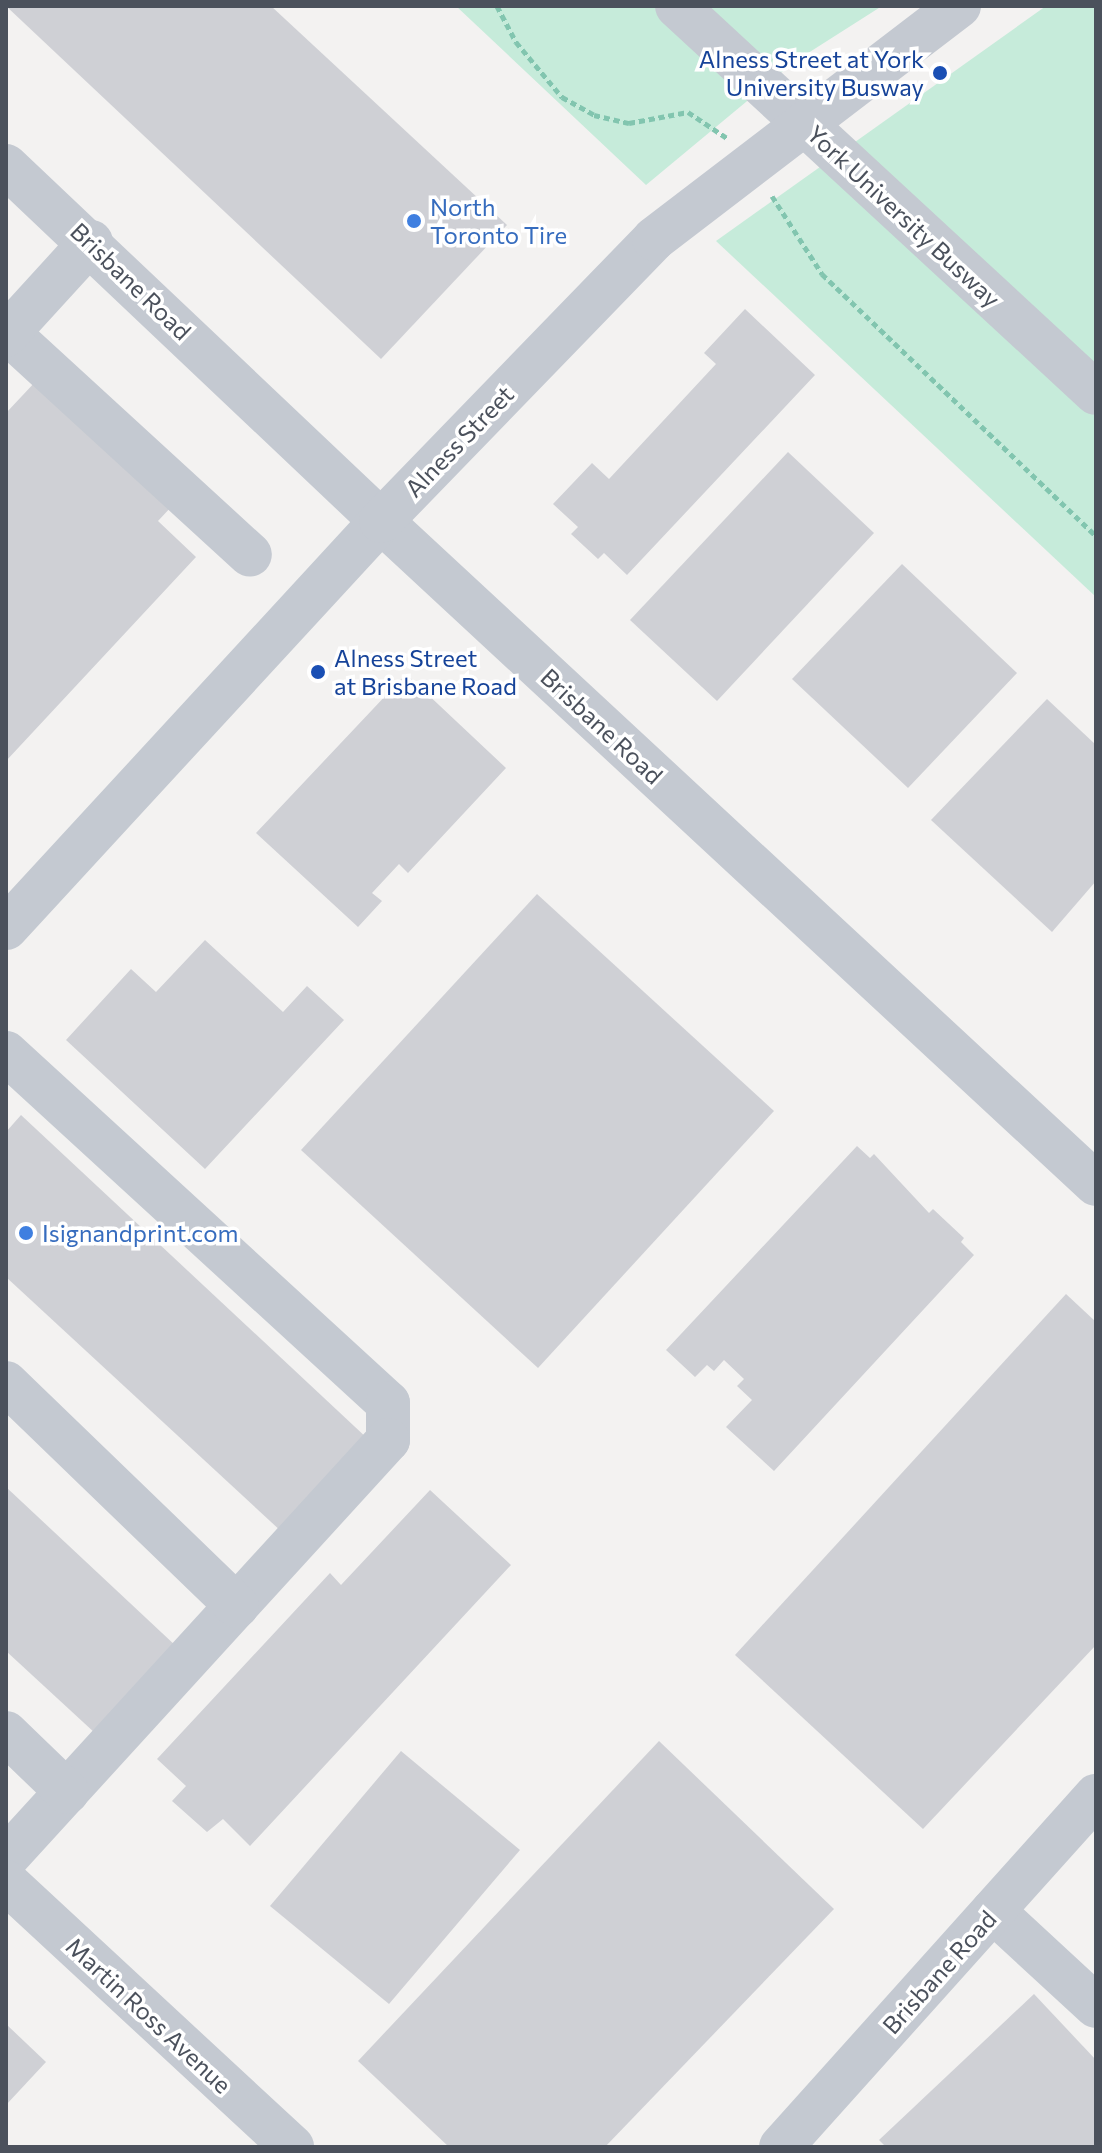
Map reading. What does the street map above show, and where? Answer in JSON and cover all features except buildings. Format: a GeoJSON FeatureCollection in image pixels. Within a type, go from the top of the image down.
{"type":"FeatureCollection","features":[{"type":"Feature","properties":{"kind":"street","name":"York University Busway"},"geometry":{"type":"LineString","coordinates":[[677,6],[1096,393]]}},
{"type":"Feature","properties":{"kind":"street","name":"Alness Street"},"geometry":{"type":"LineString","coordinates":[[6,928],[381,521],[654,239],[959,6]]}},
{"type":"Feature","properties":{"kind":"street","name":"Brisbane Road"},"geometry":{"type":"LineString","coordinates":[[6,166],[91,242],[381,521],[1096,1184]]}},
{"type":"Feature","properties":{"kind":"street"},"geometry":{"type":"LineString","coordinates":[[91,242],[7,334],[250,555]]}},
{"type":"Feature","properties":{"kind":"street"},"geometry":{"type":"LineString","coordinates":[[6,1858],[388,1440],[388,1403],[10,1065]]}},
{"type":"Feature","properties":{"kind":"street"},"geometry":{"type":"LineString","coordinates":[[6,1383],[237,1606]]}},
{"type":"Feature","properties":{"kind":"street"},"geometry":{"type":"LineString","coordinates":[[6,1733],[67,1792]]}},
{"type":"Feature","properties":{"kind":"street","name":"Brisbane Road"},"geometry":{"type":"LineString","coordinates":[[781,2147],[1096,1796]]}},
{"type":"Feature","properties":{"kind":"street","name":"Martin Ross Avenue"},"geometry":{"type":"LineString","coordinates":[[6,1882],[292,2147]]}},
{"type":"Feature","properties":{"kind":"street"},"geometry":{"type":"LineString","coordinates":[[993,1911],[1096,2006]]}},
{"type":"Feature","properties":{"kind":"path"},"geometry":{"type":"LineString","coordinates":[[497,6],[516,42],[562,97],[594,115],[629,123],[688,112],[723,133]]}},
{"type":"Feature","properties":{"kind":"path"},"geometry":{"type":"LineString","coordinates":[[780,207],[822,274],[1096,536]]}},
{"type":"Feature","properties":{"kind":"green space"},"geometry":{"type":"Polygon","coordinates":[[[456,6],[882,6],[794,62],[646,185],[456,6]]]}},
{"type":"Feature","properties":{"kind":"green space"},"geometry":{"type":"Polygon","coordinates":[[[1046,6],[1096,6],[1096,597],[716,241],[1046,6]]]}},
{"type":"Feature","properties":{"kind":"place","name":"Alness Street at York University Busway"},"geometry":{"type":"Point","coordinates":[940,73]}},
{"type":"Feature","properties":{"kind":"place","name":"North Toronto Tire"},"geometry":{"type":"Point","coordinates":[414,221]}},
{"type":"Feature","properties":{"kind":"place","name":"Alness Street at Brisbane Road"},"geometry":{"type":"Point","coordinates":[318,672]}},
{"type":"Feature","properties":{"kind":"place","name":"Isignandprint.com"},"geometry":{"type":"Point","coordinates":[26,1233]}}]}
